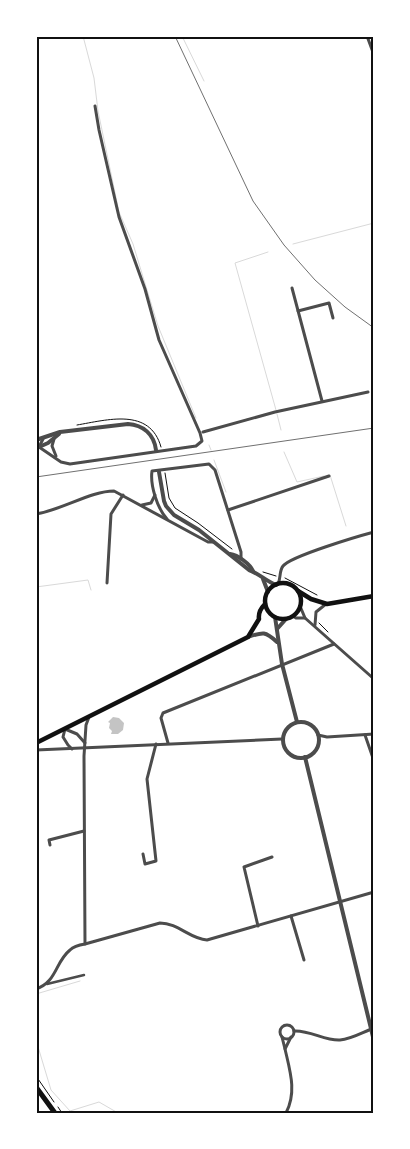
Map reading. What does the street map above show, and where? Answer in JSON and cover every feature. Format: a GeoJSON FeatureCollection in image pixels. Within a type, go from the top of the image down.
{"type":"FeatureCollection","features":[{"type":"Feature","properties":{"kind":"main road"},"geometry":{"type":"LineString","coordinates":[[259,619],[258,615],[265,604],[268,592],[277,584],[291,585],[311,599],[327,604],[374,596]]}},
{"type":"Feature","properties":{"kind":"main road"},"geometry":{"type":"LineString","coordinates":[[297,590],[300,604]]}},
{"type":"Feature","properties":{"kind":"main road"},"geometry":{"type":"LineString","coordinates":[[36,744],[248,637],[259,619],[264,615],[286,619],[293,616],[300,604],[311,599]]}},
{"type":"Feature","properties":{"kind":"main road"},"geometry":{"type":"LineString","coordinates":[[265,604],[273,616]]}},
{"type":"Feature","properties":{"kind":"main road"},"geometry":{"type":"LineString","coordinates":[[36,1087],[55,1113]]}},
{"type":"Feature","properties":{"kind":"street"},"geometry":{"type":"LineString","coordinates":[[367,36],[374,55]]}},
{"type":"Feature","properties":{"kind":"street"},"geometry":{"type":"LineString","coordinates":[[38,446],[58,459],[70,464],[198,445],[202,439],[159,340],[145,289],[119,217],[95,106]]}},
{"type":"Feature","properties":{"kind":"street"},"geometry":{"type":"LineString","coordinates":[[292,288],[322,402]]}},
{"type":"Feature","properties":{"kind":"street"},"geometry":{"type":"LineString","coordinates":[[298,312],[329,304],[333,318]]}},
{"type":"Feature","properties":{"kind":"street"},"geometry":{"type":"LineString","coordinates":[[203,432],[276,412],[368,392]]}},
{"type":"Feature","properties":{"kind":"street"},"geometry":{"type":"LineString","coordinates":[[36,440],[60,432],[132,424],[147,431],[153,439],[155,451]]}},
{"type":"Feature","properties":{"kind":"street"},"geometry":{"type":"LineString","coordinates":[[38,446],[48,443],[60,432]]}},
{"type":"Feature","properties":{"kind":"street"},"geometry":{"type":"LineString","coordinates":[[38,446],[44,438]]}},
{"type":"Feature","properties":{"kind":"street"},"geometry":{"type":"LineString","coordinates":[[54,438],[52,450],[58,459]]}},
{"type":"Feature","properties":{"kind":"street"},"geometry":{"type":"LineString","coordinates":[[167,519],[160,510],[155,494],[151,473],[154,469],[206,463],[211,465],[215,470],[242,552],[241,559]]}},
{"type":"Feature","properties":{"kind":"street"},"geometry":{"type":"LineString","coordinates":[[159,472],[164,501],[174,515],[231,551],[252,568],[253,571]]}},
{"type":"Feature","properties":{"kind":"street"},"geometry":{"type":"LineString","coordinates":[[228,510],[330,476]]}},
{"type":"Feature","properties":{"kind":"street"},"geometry":{"type":"LineString","coordinates":[[36,514],[61,508],[110,490],[123,495],[208,542],[215,542]]}},
{"type":"Feature","properties":{"kind":"street"},"geometry":{"type":"LineString","coordinates":[[141,505],[151,503],[155,494]]}},
{"type":"Feature","properties":{"kind":"street"},"geometry":{"type":"LineString","coordinates":[[107,583],[111,514],[123,495]]}},
{"type":"Feature","properties":{"kind":"street"},"geometry":{"type":"LineString","coordinates":[[231,551],[248,569],[263,579],[277,584],[280,571],[286,563],[304,555],[374,532]]}},
{"type":"Feature","properties":{"kind":"street"},"geometry":{"type":"LineString","coordinates":[[263,579],[268,592]]}},
{"type":"Feature","properties":{"kind":"street"},"geometry":{"type":"LineString","coordinates":[[300,604],[305,618],[374,679]]}},
{"type":"Feature","properties":{"kind":"street"},"geometry":{"type":"LineString","coordinates":[[315,626],[316,612],[327,604]]}},
{"type":"Feature","properties":{"kind":"street"},"geometry":{"type":"LineString","coordinates":[[273,616],[277,629],[277,642],[297,722]]}},
{"type":"Feature","properties":{"kind":"street"},"geometry":{"type":"LineString","coordinates":[[293,616],[305,618]]}},
{"type":"Feature","properties":{"kind":"street"},"geometry":{"type":"LineString","coordinates":[[277,629],[286,619]]}},
{"type":"Feature","properties":{"kind":"street"},"geometry":{"type":"LineString","coordinates":[[248,637],[262,633],[270,635],[277,642]]}},
{"type":"Feature","properties":{"kind":"street"},"geometry":{"type":"LineString","coordinates":[[168,743],[162,714],[334,644]]}},
{"type":"Feature","properties":{"kind":"street"},"geometry":{"type":"LineString","coordinates":[[84,944],[85,746],[86,725],[89,717]]}},
{"type":"Feature","properties":{"kind":"street"},"geometry":{"type":"LineString","coordinates":[[297,722],[304,722],[310,725],[318,735],[316,748],[311,755],[297,758],[289,754],[284,748],[282,739],[286,729],[297,722]]}},
{"type":"Feature","properties":{"kind":"street"},"geometry":{"type":"LineString","coordinates":[[73,749],[64,741],[63,734],[65,729],[77,734],[85,746]]}},
{"type":"Feature","properties":{"kind":"street"},"geometry":{"type":"LineString","coordinates":[[318,735],[327,737],[374,734]]}},
{"type":"Feature","properties":{"kind":"street"},"geometry":{"type":"LineString","coordinates":[[365,735],[374,762]]}},
{"type":"Feature","properties":{"kind":"street"},"geometry":{"type":"LineString","coordinates":[[36,750],[73,749],[85,746],[282,739]]}},
{"type":"Feature","properties":{"kind":"street"},"geometry":{"type":"LineString","coordinates":[[143,854],[145,864],[156,861],[147,779],[156,744]]}},
{"type":"Feature","properties":{"kind":"street"},"geometry":{"type":"LineString","coordinates":[[305,757],[374,1041]]}},
{"type":"Feature","properties":{"kind":"street"},"geometry":{"type":"LineString","coordinates":[[50,845],[49,840],[84,831]]}},
{"type":"Feature","properties":{"kind":"street"},"geometry":{"type":"LineString","coordinates":[[258,926],[244,867],[245,865],[272,857]]}},
{"type":"Feature","properties":{"kind":"street"},"geometry":{"type":"LineString","coordinates":[[47,984],[68,952],[74,947],[160,922],[171,924],[196,938],[207,940],[374,892]]}},
{"type":"Feature","properties":{"kind":"street"},"geometry":{"type":"LineString","coordinates":[[291,916],[304,960]]}},
{"type":"Feature","properties":{"kind":"street"},"geometry":{"type":"LineString","coordinates":[[36,989],[47,984],[84,975]]}},
{"type":"Feature","properties":{"kind":"street"},"geometry":{"type":"LineString","coordinates":[[286,1113],[292,1088],[280,1031],[284,1026],[290,1026],[294,1031],[339,1040],[372,1028]]}},
{"type":"Feature","properties":{"kind":"street"},"geometry":{"type":"LineString","coordinates":[[285,1049],[294,1031]]}},
{"type":"Feature","properties":{"kind":"street"},"geometry":{"type":"LineString","coordinates":[[282,1036],[287,1039],[291,1037]]}},
{"type":"Feature","properties":{"kind":"path"},"geometry":{"type":"LineString","coordinates":[[165,469],[169,498],[175,508],[198,523],[231,551]]}},
{"type":"Feature","properties":{"kind":"path"},"geometry":{"type":"LineString","coordinates":[[261,572],[280,576],[319,597]]}},
{"type":"Feature","properties":{"kind":"path"},"geometry":{"type":"LineString","coordinates":[[318,619],[318,623],[328,632]]}},
{"type":"Feature","properties":{"kind":"path"},"geometry":{"type":"LineString","coordinates":[[36,1076],[62,1113]]}},
{"type":"Feature","properties":{"kind":"building"},"geometry":{"type":"Polygon","coordinates":[[[113,717],[119,718],[124,723],[123,730],[118,734],[111,734],[112,731],[109,728],[110,723],[108,722],[113,717]]]}},
{"type":"Feature","properties":{"kind":"waterway"},"geometry":{"type":"LineString","coordinates":[[83,36],[94,78],[98,111],[119,212],[133,244],[158,326],[196,418]]}},
{"type":"Feature","properties":{"kind":"waterway"},"geometry":{"type":"LineString","coordinates":[[182,36],[204,81]]}},
{"type":"Feature","properties":{"kind":"waterway"},"geometry":{"type":"LineString","coordinates":[[370,36],[374,45]]}},
{"type":"Feature","properties":{"kind":"waterway"},"geometry":{"type":"LineString","coordinates":[[293,244],[374,223]]}},
{"type":"Feature","properties":{"kind":"waterway"},"geometry":{"type":"LineString","coordinates":[[268,252],[235,263],[276,410]]}},
{"type":"Feature","properties":{"kind":"waterway"},"geometry":{"type":"LineString","coordinates":[[277,414],[281,430]]}},
{"type":"Feature","properties":{"kind":"waterway"},"geometry":{"type":"LineString","coordinates":[[209,445],[211,450]]}},
{"type":"Feature","properties":{"kind":"waterway"},"geometry":{"type":"LineString","coordinates":[[284,452],[297,482],[324,476]]}},
{"type":"Feature","properties":{"kind":"waterway"},"geometry":{"type":"LineString","coordinates":[[214,460],[226,492]]}},
{"type":"Feature","properties":{"kind":"waterway"},"geometry":{"type":"LineString","coordinates":[[330,475],[346,526]]}},
{"type":"Feature","properties":{"kind":"waterway"},"geometry":{"type":"LineString","coordinates":[[36,587],[88,580],[91,590]]}},
{"type":"Feature","properties":{"kind":"waterway"},"geometry":{"type":"LineString","coordinates":[[36,994],[80,981]]}},
{"type":"Feature","properties":{"kind":"waterway"},"geometry":{"type":"LineString","coordinates":[[36,1040],[51,1090],[70,1111],[99,1102],[118,1113]]}},
{"type":"Feature","properties":{"kind":"railway"},"geometry":{"type":"LineString","coordinates":[[175,36],[253,201],[284,245],[315,280],[345,307],[374,328]]}},
{"type":"Feature","properties":{"kind":"railway"},"geometry":{"type":"LineString","coordinates":[[36,477],[374,428]]}}]}
